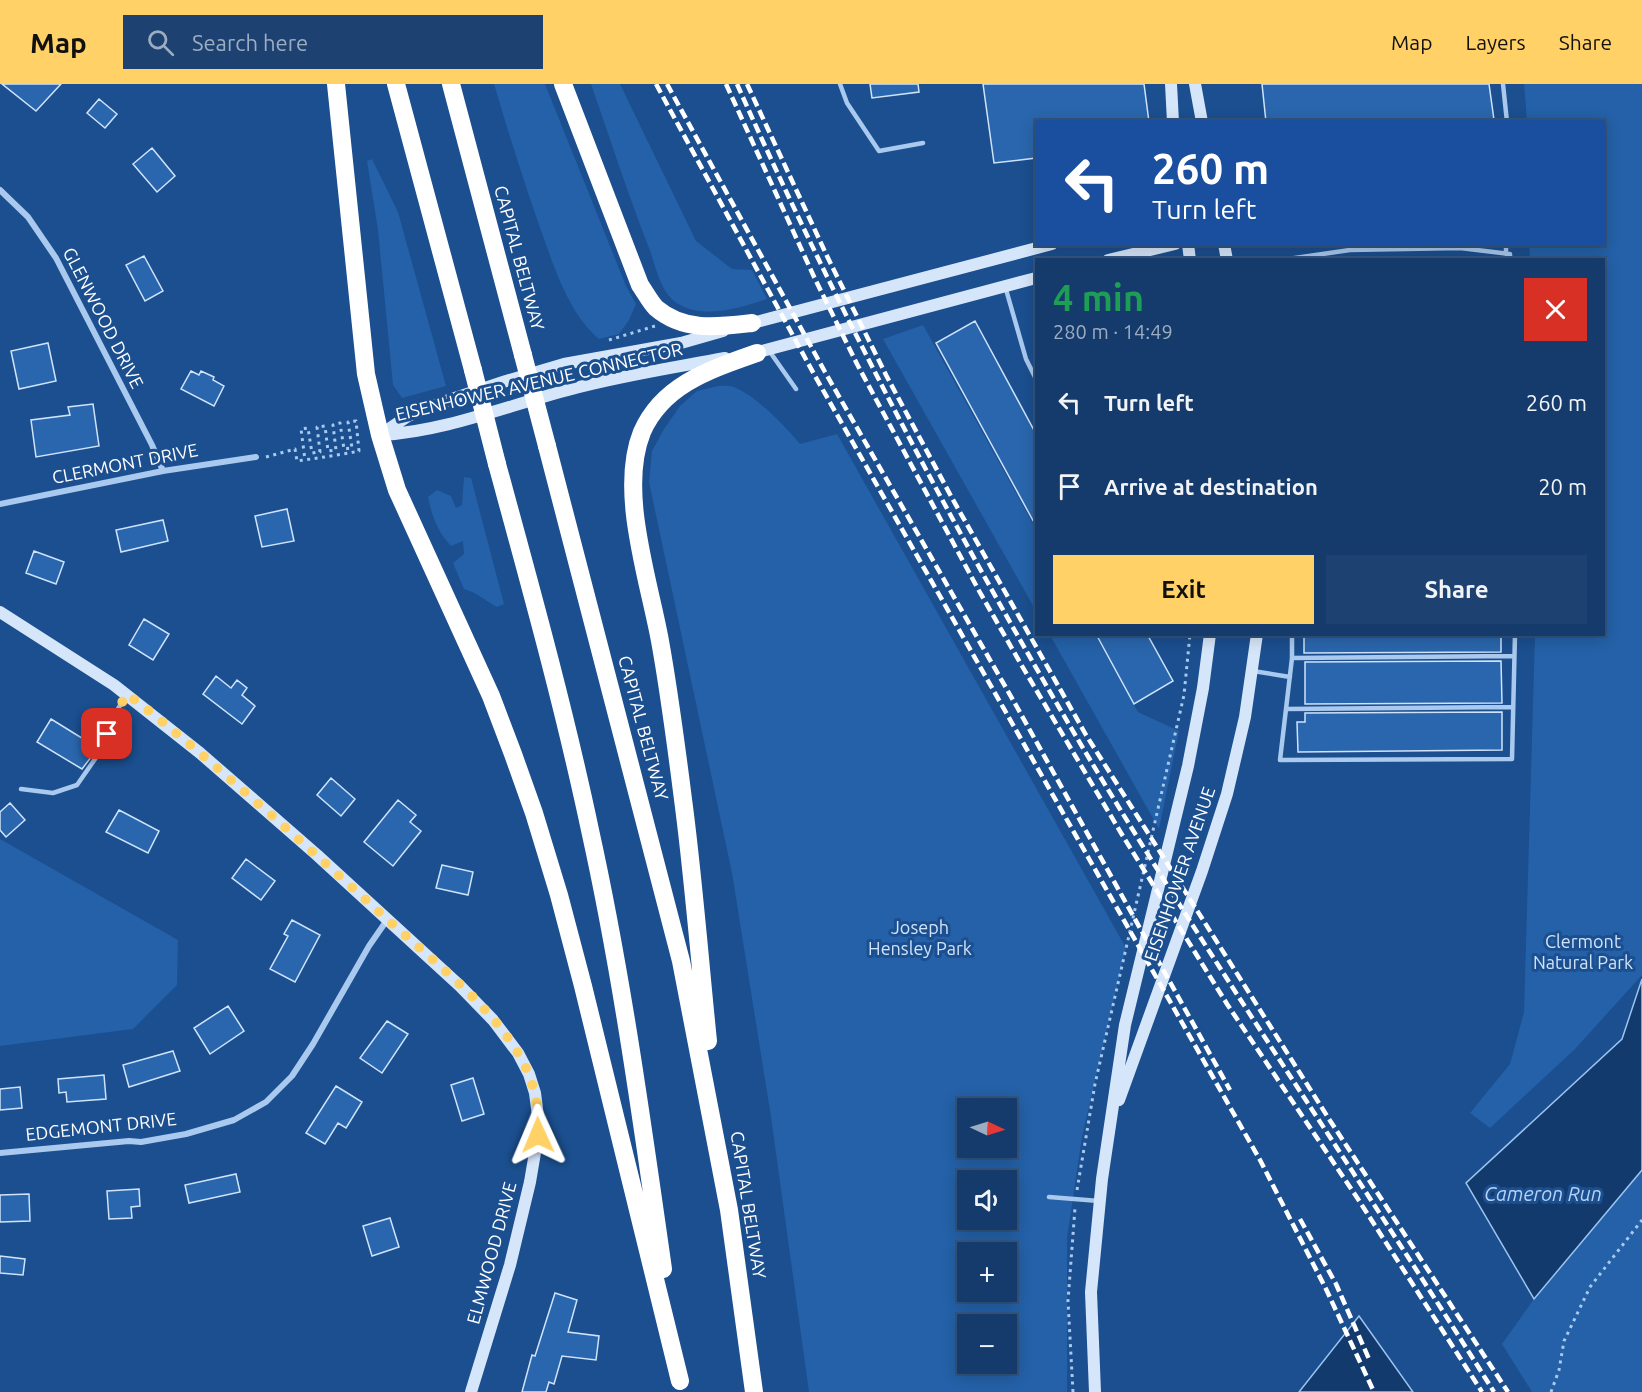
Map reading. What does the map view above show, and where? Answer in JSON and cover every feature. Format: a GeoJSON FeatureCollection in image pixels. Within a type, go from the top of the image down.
{"type":"FeatureCollection","features":[{"type":"Feature","properties":{"kind":"highway"},"geometry":{"type":"LineString","coordinates":[[336,84],[366,374],[380,435],[397,490],[491,696],[534,813],[583,986],[680,1387]]}},
{"type":"Feature","properties":{"kind":"highway"},"geometry":{"type":"LineString","coordinates":[[396,84],[560,704],[592,839],[628,1034],[680,1387]]}},
{"type":"Feature","properties":{"kind":"highway","name":"CAPITAL BELTWAY"},"geometry":{"type":"LineString","coordinates":[[451,84],[681,961],[718,1148],[754,1392]]}},
{"type":"Feature","properties":{"kind":"highway"},"geometry":{"type":"LineString","coordinates":[[563,84],[640,285],[655,307],[682,323],[697,326],[714,327],[752,323]]}},
{"type":"Feature","properties":{"kind":"highway"},"geometry":{"type":"LineString","coordinates":[[718,1148],[685,808],[660,641],[640,544],[633,474],[634,455],[643,430],[669,394],[696,376],[763,351]]}},
{"type":"Feature","properties":{"kind":"main road"},"geometry":{"type":"LineString","coordinates":[[1171,84],[1173,120]]}},
{"type":"Feature","properties":{"kind":"main road"},"geometry":{"type":"LineString","coordinates":[[1195,84],[1202,120]]}},
{"type":"Feature","properties":{"kind":"main road","name":"EISENHOWER AVENUE CONNECTOR"},"geometry":{"type":"LineString","coordinates":[[380,435],[408,416],[437,404],[564,364],[681,343],[1044,246]]}},
{"type":"Feature","properties":{"kind":"main road"},"geometry":{"type":"LineString","coordinates":[[1116,258],[1167,246]]}},
{"type":"Feature","properties":{"kind":"main road","name":"EISENHOWER AVENUE CONNECTOR"},"geometry":{"type":"LineString","coordinates":[[380,435],[411,433],[449,425],[569,389],[763,351],[1035,278]]}},
{"type":"Feature","properties":{"kind":"main road","name":"ELMWOOD DRIVE"},"geometry":{"type":"LineString","coordinates":[[0,612],[127,694],[200,753],[388,919],[460,986],[507,1036],[529,1074],[537,1104],[538,1135],[530,1182],[510,1265],[471,1392]]}},
{"type":"Feature","properties":{"kind":"main road","name":"EISENHOWER AVENUE"},"geometry":{"type":"LineString","coordinates":[[1095,1392],[1091,1292],[1099,1201],[1125,1025],[1188,766],[1203,688],[1210,636]]}},
{"type":"Feature","properties":{"kind":"main road","name":"EISENHOWER AVENUE"},"geometry":{"type":"LineString","coordinates":[[1112,1118],[1127,1082],[1216,831],[1238,755],[1257,636]]}},
{"type":"Feature","properties":{"kind":"street","name":"GLENWOOD DRIVE"},"geometry":{"type":"LineString","coordinates":[[0,190],[28,217],[56,258],[152,445],[163,471]]}},
{"type":"Feature","properties":{"kind":"street","name":"CLERMONT DRIVE"},"geometry":{"type":"LineString","coordinates":[[0,504],[163,471],[256,457]]}},
{"type":"Feature","properties":{"kind":"street","name":"EDGEMONT DRIVE"},"geometry":{"type":"LineString","coordinates":[[0,1153],[129,1141],[141,1142],[186,1134],[234,1120],[249,1113],[266,1102],[292,1076],[369,946],[388,919]]}},
{"type":"Feature","properties":{"kind":"lane"},"geometry":{"type":"LineString","coordinates":[[840,84],[847,103],[879,151],[924,143]]}},
{"type":"Feature","properties":{"kind":"lane"},"geometry":{"type":"LineString","coordinates":[[1503,84],[1507,120]]}},
{"type":"Feature","properties":{"kind":"lane"},"geometry":{"type":"LineString","coordinates":[[1506,246],[1506,254]]}},
{"type":"Feature","properties":{"kind":"lane"},"geometry":{"type":"LineString","coordinates":[[1295,258],[1350,250],[1460,248],[1510,254],[1510,258]]}},
{"type":"Feature","properties":{"kind":"lane"},"geometry":{"type":"LineString","coordinates":[[1005,286],[1026,359],[1035,377]]}},
{"type":"Feature","properties":{"kind":"lane"},"geometry":{"type":"LineString","coordinates":[[763,351],[796,390]]}},
{"type":"Feature","properties":{"kind":"lane"},"geometry":{"type":"LineString","coordinates":[[1292,636],[1292,658],[1280,760],[1512,759],[1515,636]]}},
{"type":"Feature","properties":{"kind":"lane"},"geometry":{"type":"LineString","coordinates":[[1292,658],[1514,656]]}},
{"type":"Feature","properties":{"kind":"lane"},"geometry":{"type":"LineString","coordinates":[[1253,671],[1290,676]]}},
{"type":"Feature","properties":{"kind":"lane"},"geometry":{"type":"LineString","coordinates":[[21,789],[53,793],[77,785],[102,749],[112,719],[127,694]]}},
{"type":"Feature","properties":{"kind":"lane"},"geometry":{"type":"LineString","coordinates":[[1286,709],[1513,706]]}},
{"type":"Feature","properties":{"kind":"lane"},"geometry":{"type":"LineString","coordinates":[[1049,1197],[1099,1201]]}},
{"type":"Feature","properties":{"kind":"path"},"geometry":{"type":"LineString","coordinates":[[256,457],[257,460],[295,449],[297,461],[305,460],[315,458],[359,452],[356,421],[348,422],[352,448],[344,449],[340,423],[333,425],[336,450],[328,451],[325,426],[316,427],[320,452],[312,453],[308,428],[301,429],[305,460]]}},
{"type":"Feature","properties":{"kind":"path"},"geometry":{"type":"LineString","coordinates":[[1551,1392],[1559,1370],[1564,1341],[1576,1312],[1590,1287],[1642,1220]]}},
{"type":"Feature","properties":{"kind":"green space"},"geometry":{"type":"Polygon","coordinates":[[[494,84],[545,84],[626,286],[636,304],[619,334],[599,339],[578,315],[562,286],[539,225],[494,84]]]}},
{"type":"Feature","properties":{"kind":"green space"},"geometry":{"type":"Polygon","coordinates":[[[591,84],[620,84],[696,241],[732,269],[752,270],[767,299],[733,309],[708,312],[684,307],[669,296],[658,276],[591,84]]]}},
{"type":"Feature","properties":{"kind":"green space","name":"Clermont Natural Park"},"geometry":{"type":"Polygon","coordinates":[[[1524,84],[1642,84],[1642,975],[1575,1049],[1490,1128],[1470,1113],[1510,1064],[1524,1012],[1535,636],[1605,636],[1605,258],[1530,258],[1529,246],[1605,246],[1605,120],[1527,120],[1524,84]]]}},
{"type":"Feature","properties":{"kind":"green space"},"geometry":{"type":"Polygon","coordinates":[[[372,159],[398,212],[446,386],[402,398],[393,385],[378,230],[367,161],[372,159]]]}},
{"type":"Feature","properties":{"kind":"green space"},"geometry":{"type":"Polygon","coordinates":[[[923,325],[1035,527],[1035,609],[883,339],[923,325]]]}},
{"type":"Feature","properties":{"kind":"green space","name":"Joseph Hensley Park"},"geometry":{"type":"Polygon","coordinates":[[[718,386],[734,387],[744,392],[770,413],[800,444],[837,434],[1126,948],[1082,1137],[1067,1238],[1067,1392],[809,1392],[771,1117],[732,873],[649,482],[652,451],[680,406],[697,391],[718,386]]]}},
{"type":"Feature","properties":{"kind":"green space"},"geometry":{"type":"Polygon","coordinates":[[[464,477],[471,478],[504,604],[497,607],[477,594],[464,589],[453,563],[464,554],[463,541],[451,546],[433,517],[428,497],[437,490],[451,496],[456,508],[462,505],[464,477]]]}},
{"type":"Feature","properties":{"kind":"green space"},"geometry":{"type":"Polygon","coordinates":[[[1051,636],[1096,636],[1138,712],[1179,731],[1159,829],[1051,636]]]}},
{"type":"Feature","properties":{"kind":"green space"},"geometry":{"type":"Polygon","coordinates":[[[0,839],[178,940],[177,985],[133,1029],[0,1046],[0,839]]]}},
{"type":"Feature","properties":{"kind":"green space"},"geometry":{"type":"Polygon","coordinates":[[[1642,1170],[1642,1392],[1532,1392],[1502,1344],[1534,1299],[1642,1170]]]}},
{"type":"Feature","properties":{"kind":"water","name":"Cameron Run"},"geometry":{"type":"Polygon","coordinates":[[[1642,979],[1642,1170],[1534,1299],[1466,1183],[1622,1039],[1642,979]]]}},
{"type":"Feature","properties":{"kind":"water"},"geometry":{"type":"Polygon","coordinates":[[[1359,1316],[1413,1392],[1299,1392],[1359,1316]]]}},
{"type":"Feature","properties":{"kind":"building"},"geometry":{"type":"Polygon","coordinates":[[[2,84],[61,84],[36,111],[2,84]]]}},
{"type":"Feature","properties":{"kind":"building"},"geometry":{"type":"Polygon","coordinates":[[[870,84],[918,84],[919,92],[872,98],[870,84]]]}},
{"type":"Feature","properties":{"kind":"building"},"geometry":{"type":"Polygon","coordinates":[[[983,84],[1144,84],[1149,120],[1035,120],[1035,158],[994,163],[983,84]]]}},
{"type":"Feature","properties":{"kind":"building"},"geometry":{"type":"Polygon","coordinates":[[[1262,84],[1489,84],[1494,120],[1266,120],[1262,84]]]}},
{"type":"Feature","properties":{"kind":"building"},"geometry":{"type":"Polygon","coordinates":[[[99,99],[117,114],[105,128],[87,113],[99,99]]]}},
{"type":"Feature","properties":{"kind":"building"},"geometry":{"type":"Polygon","coordinates":[[[152,148],[175,176],[157,192],[133,164],[152,148]]]}},
{"type":"Feature","properties":{"kind":"building"},"geometry":{"type":"Polygon","coordinates":[[[144,256],[163,291],[145,301],[126,265],[144,256]]]}},
{"type":"Feature","properties":{"kind":"building"},"geometry":{"type":"Polygon","coordinates":[[[975,321],[1035,432],[1035,524],[936,343],[975,321]]]}},
{"type":"Feature","properties":{"kind":"building"},"geometry":{"type":"Polygon","coordinates":[[[48,343],[56,381],[19,389],[11,351],[48,343]]]}},
{"type":"Feature","properties":{"kind":"building"},"geometry":{"type":"Polygon","coordinates":[[[191,371],[199,375],[201,371],[214,377],[213,380],[224,386],[214,406],[181,389],[191,371]]]}},
{"type":"Feature","properties":{"kind":"building"},"geometry":{"type":"Polygon","coordinates":[[[93,404],[99,446],[36,457],[31,420],[70,415],[68,407],[93,404]]]}},
{"type":"Feature","properties":{"kind":"building"},"geometry":{"type":"Polygon","coordinates":[[[287,509],[294,541],[262,547],[255,516],[287,509]]]}},
{"type":"Feature","properties":{"kind":"building"},"geometry":{"type":"Polygon","coordinates":[[[163,520],[168,541],[121,552],[116,530],[163,520]]]}},
{"type":"Feature","properties":{"kind":"building"},"geometry":{"type":"Polygon","coordinates":[[[34,551],[64,562],[56,584],[26,573],[34,551]]]}},
{"type":"Feature","properties":{"kind":"building"},"geometry":{"type":"Polygon","coordinates":[[[144,619],[169,634],[153,660],[129,645],[144,619]]]}},
{"type":"Feature","properties":{"kind":"building"},"geometry":{"type":"Polygon","coordinates":[[[1097,636],[1148,636],[1173,681],[1134,704],[1097,636]]]}},
{"type":"Feature","properties":{"kind":"building"},"geometry":{"type":"Polygon","coordinates":[[[1304,636],[1501,636],[1501,652],[1304,653],[1304,636]]]}},
{"type":"Feature","properties":{"kind":"building"},"geometry":{"type":"Polygon","coordinates":[[[1501,661],[1502,703],[1305,704],[1305,662],[1501,661]]]}},
{"type":"Feature","properties":{"kind":"building"},"geometry":{"type":"Polygon","coordinates":[[[216,676],[231,688],[237,680],[247,688],[242,695],[255,706],[242,724],[203,694],[216,676]]]}},
{"type":"Feature","properties":{"kind":"building"},"geometry":{"type":"Polygon","coordinates":[[[1502,712],[1502,750],[1298,752],[1297,722],[1305,722],[1305,713],[1502,712]]]}},
{"type":"Feature","properties":{"kind":"building"},"geometry":{"type":"Polygon","coordinates":[[[51,719],[98,748],[82,769],[37,742],[51,719]]]}},
{"type":"Feature","properties":{"kind":"building"},"geometry":{"type":"Polygon","coordinates":[[[331,778],[355,799],[341,816],[317,795],[331,778]]]}},
{"type":"Feature","properties":{"kind":"building"},"geometry":{"type":"Polygon","coordinates":[[[398,800],[416,815],[410,822],[421,831],[393,866],[364,842],[398,800]]]}},
{"type":"Feature","properties":{"kind":"building"},"geometry":{"type":"Polygon","coordinates":[[[10,803],[25,820],[6,837],[0,830],[0,812],[10,803]]]}},
{"type":"Feature","properties":{"kind":"building"},"geometry":{"type":"Polygon","coordinates":[[[119,810],[159,831],[148,853],[106,832],[119,810]]]}},
{"type":"Feature","properties":{"kind":"building"},"geometry":{"type":"Polygon","coordinates":[[[246,859],[275,881],[261,900],[232,878],[246,859]]]}},
{"type":"Feature","properties":{"kind":"building"},"geometry":{"type":"Polygon","coordinates":[[[442,865],[473,872],[468,895],[436,888],[442,865]]]}},
{"type":"Feature","properties":{"kind":"building"},"geometry":{"type":"Polygon","coordinates":[[[292,920],[320,935],[295,982],[270,969],[288,936],[284,934],[292,920]]]}},
{"type":"Feature","properties":{"kind":"building"},"geometry":{"type":"Polygon","coordinates":[[[228,1006],[244,1031],[210,1054],[194,1028],[228,1006]]]}},
{"type":"Feature","properties":{"kind":"building"},"geometry":{"type":"Polygon","coordinates":[[[387,1021],[408,1034],[382,1073],[360,1058],[387,1021]]]}},
{"type":"Feature","properties":{"kind":"building"},"geometry":{"type":"Polygon","coordinates":[[[173,1051],[180,1071],[129,1087],[123,1065],[173,1051]]]}},
{"type":"Feature","properties":{"kind":"building"},"geometry":{"type":"Polygon","coordinates":[[[104,1075],[106,1099],[67,1102],[66,1092],[59,1093],[58,1079],[104,1075]]]}},
{"type":"Feature","properties":{"kind":"building"},"geometry":{"type":"Polygon","coordinates":[[[473,1078],[484,1114],[462,1121],[451,1085],[473,1078]]]}},
{"type":"Feature","properties":{"kind":"building"},"geometry":{"type":"Polygon","coordinates":[[[336,1086],[362,1102],[346,1128],[338,1123],[325,1144],[306,1133],[336,1086]]]}},
{"type":"Feature","properties":{"kind":"building"},"geometry":{"type":"Polygon","coordinates":[[[20,1087],[22,1108],[0,1110],[0,1089],[20,1087]]]}},
{"type":"Feature","properties":{"kind":"building"},"geometry":{"type":"Polygon","coordinates":[[[236,1174],[240,1192],[189,1203],[185,1185],[236,1174]]]}},
{"type":"Feature","properties":{"kind":"building"},"geometry":{"type":"Polygon","coordinates":[[[139,1189],[140,1206],[131,1207],[132,1218],[109,1219],[107,1191],[139,1189]]]}},
{"type":"Feature","properties":{"kind":"building"},"geometry":{"type":"Polygon","coordinates":[[[29,1194],[30,1221],[0,1222],[0,1195],[29,1194]]]}},
{"type":"Feature","properties":{"kind":"building"},"geometry":{"type":"Polygon","coordinates":[[[390,1218],[399,1247],[372,1256],[363,1226],[390,1218]]]}},
{"type":"Feature","properties":{"kind":"building"},"geometry":{"type":"Polygon","coordinates":[[[0,1256],[25,1259],[23,1275],[0,1273],[0,1256]]]}},
{"type":"Feature","properties":{"kind":"building"},"geometry":{"type":"Polygon","coordinates":[[[555,1293],[577,1300],[568,1332],[599,1336],[596,1360],[562,1356],[554,1384],[549,1382],[546,1392],[522,1392],[532,1355],[535,1356],[555,1293]]]}},
{"type":"Feature","properties":{"kind":"railway"},"geometry":{"type":"LineString","coordinates":[[656,84],[815,376],[1260,1160],[1326,1289],[1374,1392]]}},
{"type":"Feature","properties":{"kind":"railway"},"geometry":{"type":"LineString","coordinates":[[667,84],[825,372],[1017,707],[1230,1090]]}},
{"type":"Feature","properties":{"kind":"railway"},"geometry":{"type":"LineString","coordinates":[[726,84],[815,279],[857,364],[1022,666],[1121,833],[1227,1004],[1356,1196],[1482,1392]]}},
{"type":"Feature","properties":{"kind":"railway"},"geometry":{"type":"LineString","coordinates":[[737,84],[815,251],[898,416],[985,578],[1077,738],[1231,985],[1494,1392]]}},
{"type":"Feature","properties":{"kind":"railway"},"geometry":{"type":"LineString","coordinates":[[747,84],[827,256],[886,375],[952,498],[1086,735],[1329,1119],[1508,1392]]}},
{"type":"Feature","properties":{"kind":"railway"},"geometry":{"type":"LineString","coordinates":[[1300,1219],[1336,1284],[1369,1359]]}},
{"type":"Feature","properties":{"kind":"route"},"geometry":{"type":"LineString","coordinates":[[107,734],[112,719],[127,694],[200,753],[300,840],[460,986],[507,1036],[529,1074],[537,1104],[538,1135]]}}]}
